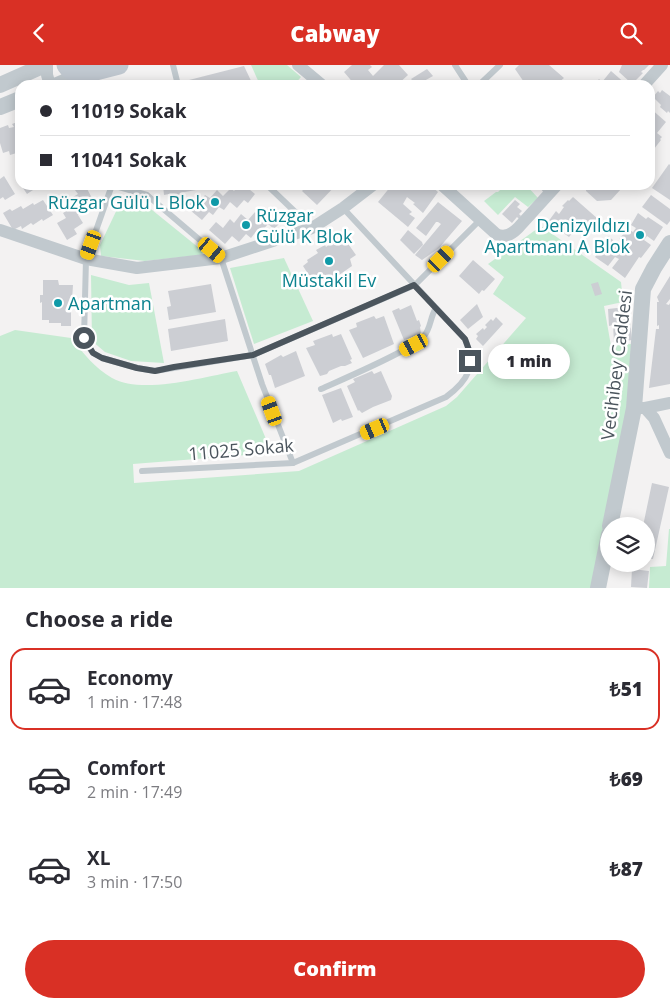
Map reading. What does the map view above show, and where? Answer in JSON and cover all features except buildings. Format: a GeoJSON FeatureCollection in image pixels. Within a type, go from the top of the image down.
{"type":"FeatureCollection","features":[{"type":"Feature","properties":{"kind":"main road"},"geometry":{"type":"LineString","coordinates":[[84,69],[119,65]]}},
{"type":"Feature","properties":{"kind":"street"},"geometry":{"type":"LineString","coordinates":[[0,85],[46,65],[48,80]]}},
{"type":"Feature","properties":{"kind":"street"},"geometry":{"type":"LineString","coordinates":[[298,65],[316,80]]}},
{"type":"Feature","properties":{"kind":"street"},"geometry":{"type":"LineString","coordinates":[[648,80],[662,65]]}},
{"type":"Feature","properties":{"kind":"street"},"geometry":{"type":"LineString","coordinates":[[65,80],[84,69]]}},
{"type":"Feature","properties":{"kind":"street"},"geometry":{"type":"LineString","coordinates":[[0,107],[15,101]]}},
{"type":"Feature","properties":{"kind":"street"},"geometry":{"type":"LineString","coordinates":[[0,230],[86,259],[137,268],[221,258],[312,227],[344,209],[367,190]]}},
{"type":"Feature","properties":{"kind":"street"},"geometry":{"type":"LineString","coordinates":[[448,190],[499,236],[504,236],[514,231],[547,190]]}},
{"type":"Feature","properties":{"kind":"street","name":"Vecihibey Caddesi"},"geometry":{"type":"LineString","coordinates":[[612,517],[640,408],[643,289],[670,243]]}},
{"type":"Feature","properties":{"kind":"street"},"geometry":{"type":"LineString","coordinates":[[640,408],[670,403]]}},
{"type":"Feature","properties":{"kind":"street"},"geometry":{"type":"LineString","coordinates":[[640,408],[654,418],[670,453]]}},
{"type":"Feature","properties":{"kind":"street"},"geometry":{"type":"LineString","coordinates":[[598,588],[601,572]]}},
{"type":"Feature","properties":{"kind":"lane"},"geometry":{"type":"LineString","coordinates":[[173,65],[177,80]]}},
{"type":"Feature","properties":{"kind":"lane"},"geometry":{"type":"LineString","coordinates":[[455,65],[465,80]]}},
{"type":"Feature","properties":{"kind":"lane"},"geometry":{"type":"LineString","coordinates":[[484,80],[500,65]]}},
{"type":"Feature","properties":{"kind":"lane"},"geometry":{"type":"LineString","coordinates":[[110,190],[86,259],[84,338],[93,353],[102,358],[155,371],[253,355],[414,285],[481,219]]}},
{"type":"Feature","properties":{"kind":"lane"},"geometry":{"type":"LineString","coordinates":[[130,190],[147,195],[221,258],[268,400],[293,463]]}},
{"type":"Feature","properties":{"kind":"lane"},"geometry":{"type":"LineString","coordinates":[[272,190],[312,227]]}},
{"type":"Feature","properties":{"kind":"lane"},"geometry":{"type":"LineString","coordinates":[[321,389],[388,359],[414,345],[424,337],[436,308],[344,209]]}},
{"type":"Feature","properties":{"kind":"lane","name":"11025 Sokak"},"geometry":{"type":"LineString","coordinates":[[142,471],[293,463],[446,397],[456,390],[469,373],[469,350],[465,339],[436,308]]}},
{"type":"Feature","properties":{"kind":"green space"},"geometry":{"type":"Polygon","coordinates":[[[251,65],[287,65],[301,77],[298,80],[258,80],[251,65]]]}},
{"type":"Feature","properties":{"kind":"green space"},"geometry":{"type":"Polygon","coordinates":[[[500,190],[531,190],[538,198],[528,207],[515,197],[498,215],[484,201],[500,190]]]}},
{"type":"Feature","properties":{"kind":"green space"},"geometry":{"type":"Polygon","coordinates":[[[129,197],[136,197],[204,252],[201,255],[145,261],[101,256],[100,245],[121,201],[129,197]]]}},
{"type":"Feature","properties":{"kind":"green space"},"geometry":{"type":"Polygon","coordinates":[[[541,226],[621,282],[623,302],[604,306],[611,346],[631,344],[629,407],[608,517],[600,517],[600,561],[595,588],[0,588],[0,336],[15,330],[71,338],[100,370],[112,378],[125,383],[156,385],[237,371],[272,453],[133,464],[134,483],[299,471],[446,406],[457,397],[526,318],[493,294],[504,277],[488,264],[541,226]]]}},
{"type":"Feature","properties":{"kind":"green space"},"geometry":{"type":"Polygon","coordinates":[[[284,258],[313,321],[254,344],[230,268],[284,258]]]}},
{"type":"Feature","properties":{"kind":"green space"},"geometry":{"type":"Polygon","coordinates":[[[91,275],[129,285],[149,283],[164,363],[131,361],[105,352],[92,341],[91,275]]]}},
{"type":"Feature","properties":{"kind":"green space"},"geometry":{"type":"Polygon","coordinates":[[[670,529],[670,588],[649,588],[650,572],[655,572],[655,567],[666,566],[670,529]]]}},
{"type":"Feature","properties":{"kind":"place","name":"Rüzgar Gülü L Blok"},"geometry":{"type":"Point","coordinates":[215,202]}},
{"type":"Feature","properties":{"kind":"place","name":"Rüzgar Gülü K Blok"},"geometry":{"type":"Point","coordinates":[246,225]}},
{"type":"Feature","properties":{"kind":"place","name":"Denizyıldızı Apartmanı A Blok"},"geometry":{"type":"Point","coordinates":[640,235]}},
{"type":"Feature","properties":{"kind":"place","name":"Müstakil Ev"},"geometry":{"type":"Point","coordinates":[329,261]}},
{"type":"Feature","properties":{"kind":"place","name":"Apartman"},"geometry":{"type":"Point","coordinates":[58,303]}},
{"type":"Feature","properties":{"kind":"route"},"geometry":{"type":"LineString","coordinates":[[84,338],[93,353],[102,358],[155,371],[253,355],[414,285],[465,339],[470,361]]}}]}
